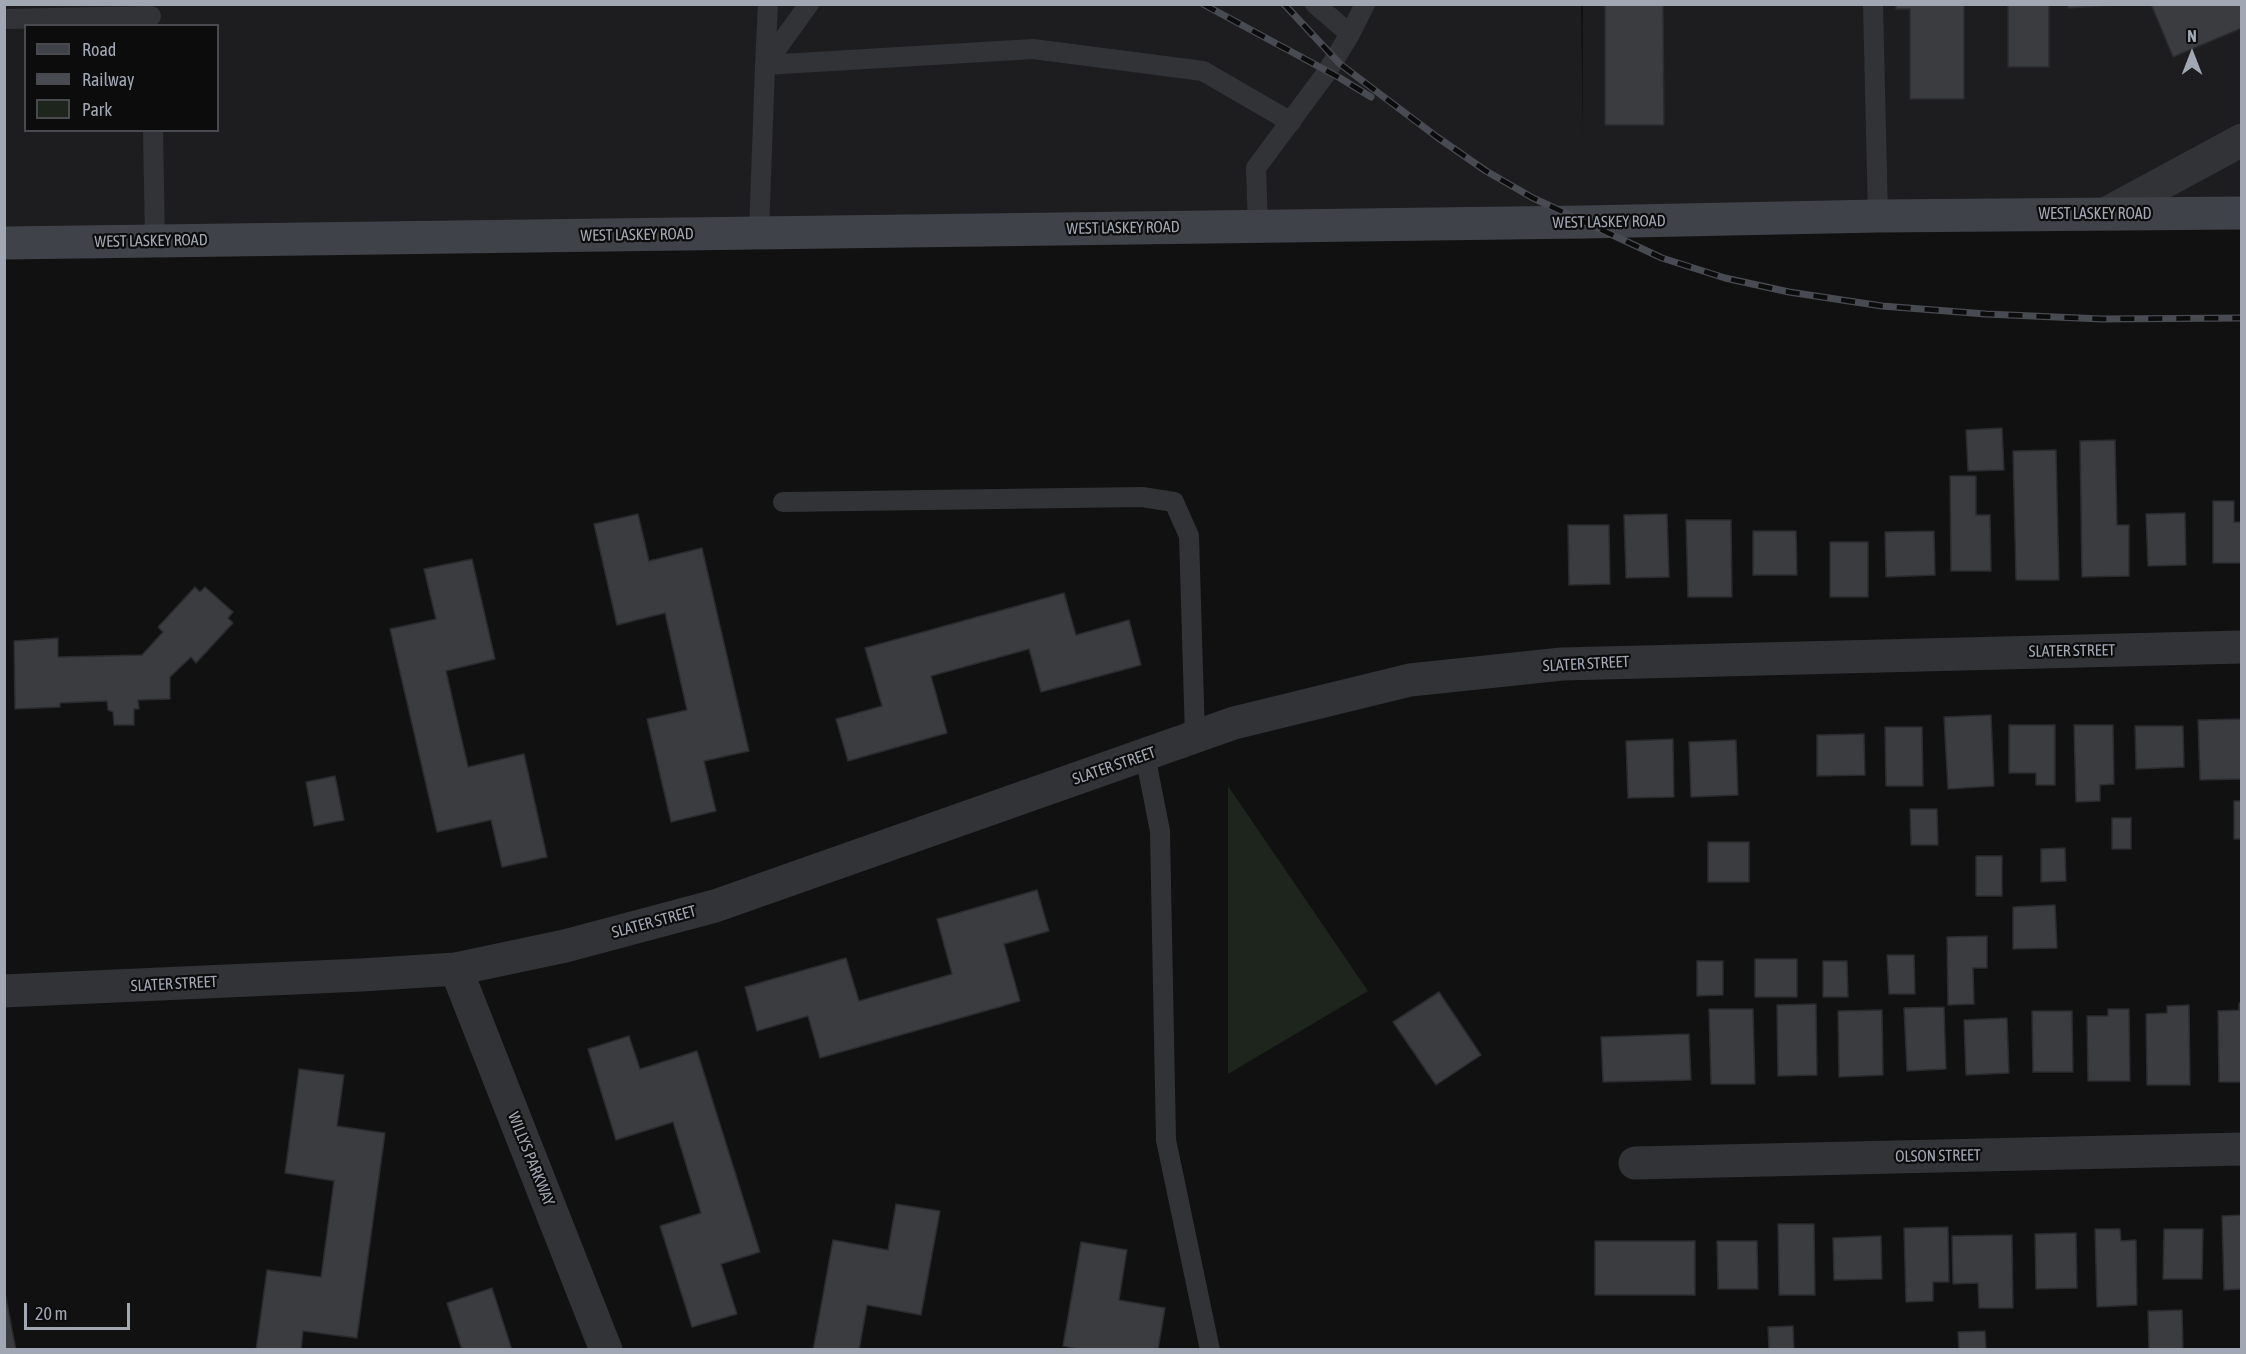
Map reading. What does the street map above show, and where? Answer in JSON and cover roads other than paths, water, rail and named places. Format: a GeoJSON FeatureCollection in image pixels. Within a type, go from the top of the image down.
{"type":"FeatureCollection","features":[{"type":"Feature","properties":{"kind":"main road","name":"WEST LASKEY ROAD"},"geometry":{"type":"LineString","coordinates":[[4,243],[1878,216],[2241,213]]}},
{"type":"Feature","properties":{"kind":"street"},"geometry":{"type":"LineString","coordinates":[[2107,213],[2241,140]]}},
{"type":"Feature","properties":{"kind":"street","name":"SLATER STREET"},"geometry":{"type":"LineString","coordinates":[[4,992],[456,969],[565,946],[715,906],[1234,723],[1410,680],[1562,664],[2241,647]]}},
{"type":"Feature","properties":{"kind":"street","name":"WILLYS PARKWAY"},"geometry":{"type":"LineString","coordinates":[[456,969],[606,1350]]}},
{"type":"Feature","properties":{"kind":"street","name":"OLSON STREET"},"geometry":{"type":"LineString","coordinates":[[1635,1163],[2241,1149]]}},
{"type":"Feature","properties":{"kind":"lane"},"geometry":{"type":"LineString","coordinates":[[759,233],[768,4]]}},
{"type":"Feature","properties":{"kind":"lane"},"geometry":{"type":"LineString","coordinates":[[765,65],[809,4]]}},
{"type":"Feature","properties":{"kind":"lane"},"geometry":{"type":"LineString","coordinates":[[1314,4],[1350,34]]}},
{"type":"Feature","properties":{"kind":"lane"},"geometry":{"type":"LineString","coordinates":[[1258,226],[1256,168],[1328,72],[1365,4]]}},
{"type":"Feature","properties":{"kind":"lane"},"geometry":{"type":"LineString","coordinates":[[1873,4],[1878,216]]}},
{"type":"Feature","properties":{"kind":"lane"},"geometry":{"type":"LineString","coordinates":[[4,19],[151,15]]}},
{"type":"Feature","properties":{"kind":"lane"},"geometry":{"type":"LineString","coordinates":[[765,65],[1034,49],[1203,71],[1291,122]]}},
{"type":"Feature","properties":{"kind":"lane"},"geometry":{"type":"LineString","coordinates":[[153,132],[154,241]]}},
{"type":"Feature","properties":{"kind":"lane"},"geometry":{"type":"LineString","coordinates":[[783,502],[1142,497],[1174,502],[1189,536],[1195,737]]}},
{"type":"Feature","properties":{"kind":"lane"},"geometry":{"type":"LineString","coordinates":[[1145,755],[1160,831],[1166,1140],[1209,1350]]}},
{"type":"Feature","properties":{"kind":"railway"},"geometry":{"type":"LineString","coordinates":[[1203,4],[1371,97]]}},
{"type":"Feature","properties":{"kind":"railway"},"geometry":{"type":"LineString","coordinates":[[1284,4],[1340,64],[1486,171],[1533,198],[1662,258],[1725,278],[1789,292],[1882,306],[1986,314],[2102,319],[2242,318]]}}]}
